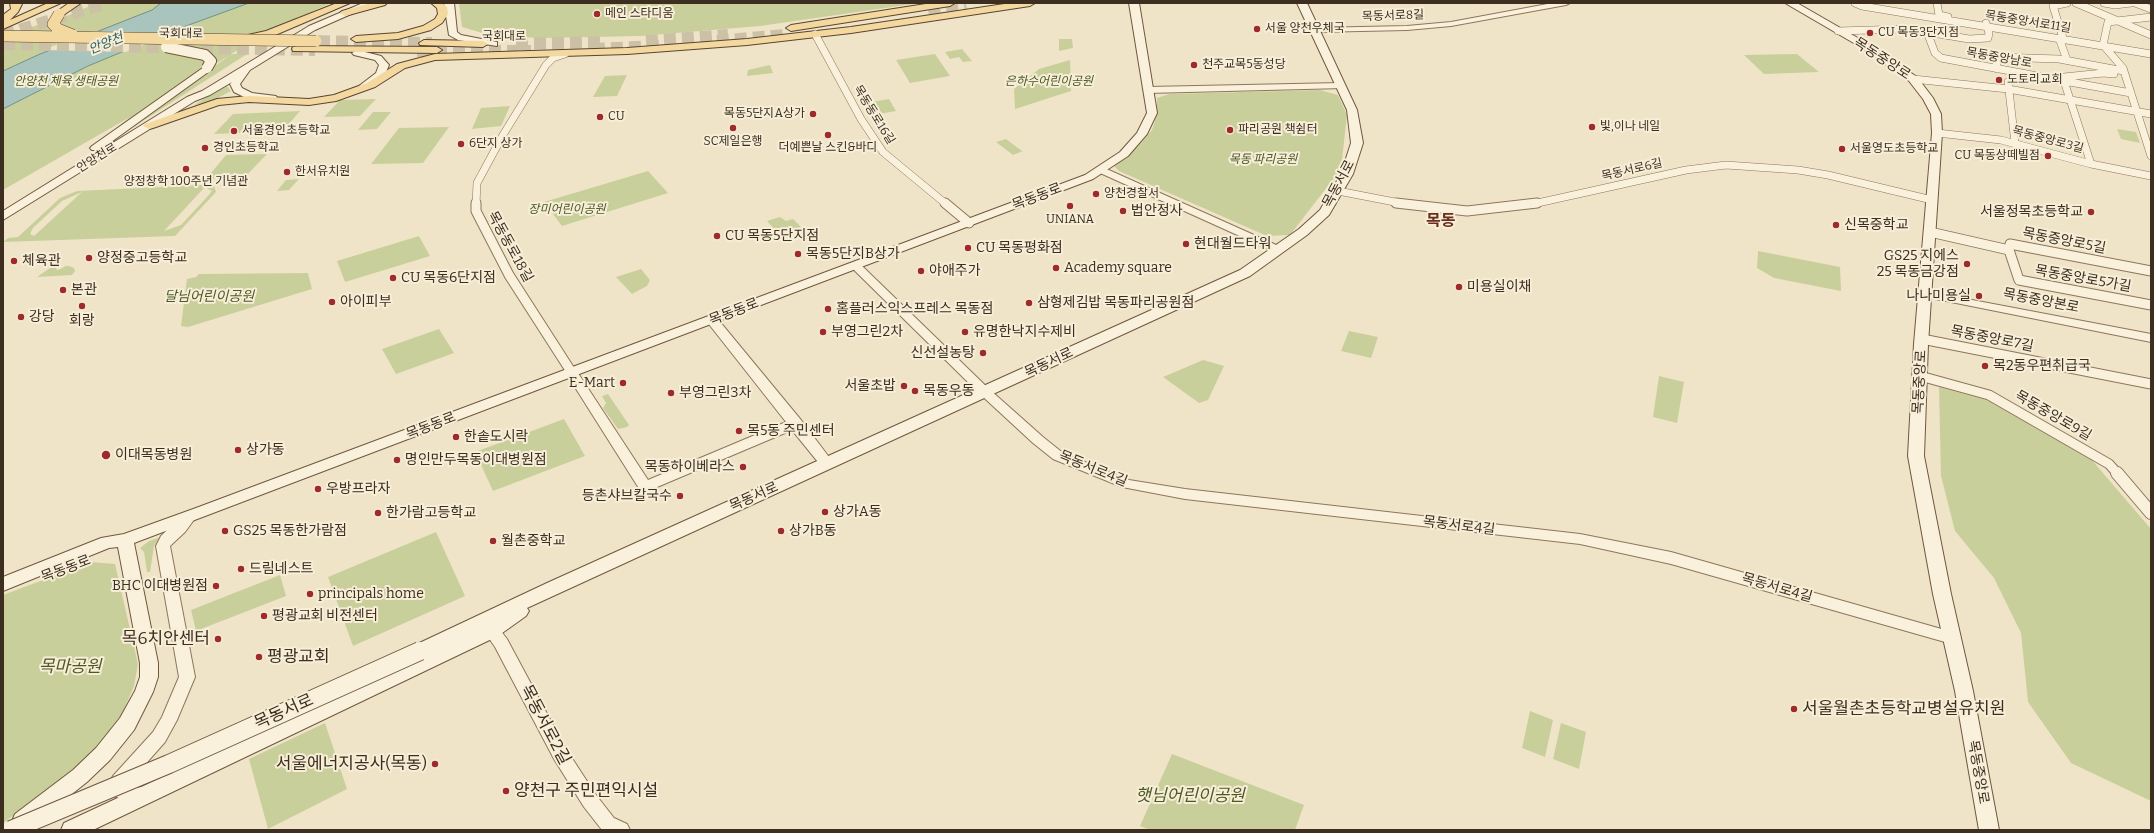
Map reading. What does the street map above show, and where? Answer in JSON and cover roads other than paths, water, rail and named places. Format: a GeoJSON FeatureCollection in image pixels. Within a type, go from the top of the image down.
{"type":"FeatureCollection","features":[{"type":"Feature","properties":{"kind":"main road"},"geometry":{"type":"LineString","coordinates":[[3,20],[44,3]]}},
{"type":"Feature","properties":{"kind":"main road"},"geometry":{"type":"LineString","coordinates":[[3,26],[56,3]]}},
{"type":"Feature","properties":{"kind":"main road"},"geometry":{"type":"LineString","coordinates":[[76,3],[59,14],[53,24],[58,29],[90,38]]}},
{"type":"Feature","properties":{"kind":"main road","name":"안양천로"},"geometry":{"type":"LineString","coordinates":[[191,99],[195,92],[305,25],[360,3]]}},
{"type":"Feature","properties":{"kind":"main road","name":"안양천로"},"geometry":{"type":"LineString","coordinates":[[3,216],[191,99],[206,93],[345,8],[371,3]]}},
{"type":"Feature","properties":{"kind":"main road"},"geometry":{"type":"LineString","coordinates":[[240,40],[277,30],[345,8],[382,3]]}},
{"type":"Feature","properties":{"kind":"main road"},"geometry":{"type":"LineString","coordinates":[[316,41],[376,38],[411,33],[427,28],[439,21],[443,14],[442,7],[436,3]]}},
{"type":"Feature","properties":{"kind":"main road"},"geometry":{"type":"LineString","coordinates":[[449,3],[452,33],[458,37],[494,44]]}},
{"type":"Feature","properties":{"kind":"main road"},"geometry":{"type":"LineString","coordinates":[[790,28],[950,3]]}},
{"type":"Feature","properties":{"kind":"main road","name":"국회대로"},"geometry":{"type":"LineString","coordinates":[[3,36],[494,44],[641,42],[815,27],[980,3]]}},
{"type":"Feature","properties":{"kind":"main road","name":"국회대로"},"geometry":{"type":"LineString","coordinates":[[3,43],[297,49],[538,50],[660,45],[832,29],[1003,3]]}},
{"type":"Feature","properties":{"kind":"main road"},"geometry":{"type":"LineString","coordinates":[[297,49],[357,53],[463,55],[565,54],[662,49],[815,34],[1029,3]]}},
{"type":"Feature","properties":{"kind":"main road","name":"목동동로"},"geometry":{"type":"LineString","coordinates":[[3,584],[107,542],[125,540],[189,517],[1089,177],[1102,170],[1124,154],[1142,134],[1152,113],[1134,3]]}},
{"type":"Feature","properties":{"kind":"main road","name":"목동서로"},"geometry":{"type":"LineString","coordinates":[[11,830],[169,764],[420,651],[553,588],[1245,273],[1279,250],[1325,212],[1348,174],[1357,143],[1352,110],[1302,3]]}},
{"type":"Feature","properties":{"kind":"main road","name":"목동중앙로"},"geometry":{"type":"LineString","coordinates":[[1790,3],[1867,47],[1913,79],[1928,98],[1936,114],[1937,133],[1922,340],[1916,456],[1989,830]]}},
{"type":"Feature","properties":{"kind":"main road"},"geometry":{"type":"LineString","coordinates":[[3,20],[14,10],[16,4]]}},
{"type":"Feature","properties":{"kind":"main road"},"geometry":{"type":"LineString","coordinates":[[50,186],[59,173],[207,68],[211,61],[205,55],[166,47]]}},
{"type":"Feature","properties":{"kind":"main road"},"geometry":{"type":"LineString","coordinates":[[253,64],[239,77],[235,84],[242,93],[262,98],[315,99],[354,90],[370,83],[380,75],[384,65],[381,60],[373,56],[357,53]]}},
{"type":"Feature","properties":{"kind":"main road"},"geometry":{"type":"LineString","coordinates":[[149,126],[217,102],[249,99],[309,102],[336,98],[371,86],[397,68],[409,63],[435,57],[463,55]]}},
{"type":"Feature","properties":{"kind":"main road"},"geometry":{"type":"LineString","coordinates":[[11,830],[80,776],[103,754],[127,724],[144,692],[149,677],[149,663],[125,540]]}},
{"type":"Feature","properties":{"kind":"main road","name":"목동동로"},"geometry":{"type":"LineString","coordinates":[[3,593],[111,552],[125,540]]}},
{"type":"Feature","properties":{"kind":"main road","name":"목동서로"},"geometry":{"type":"LineString","coordinates":[[71,830],[406,670],[492,631],[553,588]]}},
{"type":"Feature","properties":{"kind":"street","name":"목동서로8길"},"geometry":{"type":"LineString","coordinates":[[1315,30],[1407,28],[1452,24],[1566,3]]}},
{"type":"Feature","properties":{"kind":"street","name":"목동중앙서로11길"},"geometry":{"type":"LineString","coordinates":[[1855,3],[1862,6],[2151,54]]}},
{"type":"Feature","properties":{"kind":"street"},"geometry":{"type":"LineString","coordinates":[[1937,3],[1939,15],[1987,23],[1987,26]]}},
{"type":"Feature","properties":{"kind":"street"},"geometry":{"type":"LineString","coordinates":[[2067,3],[2053,6],[2067,60]]}},
{"type":"Feature","properties":{"kind":"street","name":"목동중앙서로11길"},"geometry":{"type":"LineString","coordinates":[[2076,3],[2151,35]]}},
{"type":"Feature","properties":{"kind":"street"},"geometry":{"type":"LineString","coordinates":[[2104,3],[2114,6],[2131,3]]}},
{"type":"Feature","properties":{"kind":"street"},"geometry":{"type":"LineString","coordinates":[[2135,3],[2151,9]]}},
{"type":"Feature","properties":{"kind":"street","name":"목동중앙서로11길"},"geometry":{"type":"LineString","coordinates":[[2117,20],[2151,17]]}},
{"type":"Feature","properties":{"kind":"street"},"geometry":{"type":"LineString","coordinates":[[2117,20],[2108,22],[2103,45],[2125,73],[2151,156]]}},
{"type":"Feature","properties":{"kind":"street","name":"목동중앙남로"},"geometry":{"type":"LineString","coordinates":[[1838,31],[1905,29],[1977,39],[1988,38],[1989,33],[1987,26]]}},
{"type":"Feature","properties":{"kind":"street","name":"목동중앙남로"},"geometry":{"type":"LineString","coordinates":[[1927,32],[1935,54],[1941,58],[2131,94]]}},
{"type":"Feature","properties":{"kind":"street","name":"목동동로16길"},"geometry":{"type":"LineString","coordinates":[[815,34],[864,123],[883,152],[969,223]]}},
{"type":"Feature","properties":{"kind":"street"},"geometry":{"type":"LineString","coordinates":[[538,54],[548,58],[546,65]]}},
{"type":"Feature","properties":{"kind":"street","name":"목동동로18길"},"geometry":{"type":"LineString","coordinates":[[565,54],[552,58],[546,65],[503,135],[477,183],[476,211],[509,275],[572,373]]}},
{"type":"Feature","properties":{"kind":"street"},"geometry":{"type":"LineString","coordinates":[[1997,69],[1996,57],[2067,60],[2125,73]]}},
{"type":"Feature","properties":{"kind":"street"},"geometry":{"type":"LineString","coordinates":[[2092,164],[2070,100],[2064,77],[2103,73],[2125,73]]}},
{"type":"Feature","properties":{"kind":"street"},"geometry":{"type":"LineString","coordinates":[[1913,79],[2008,86],[2070,100],[2151,114]]}},
{"type":"Feature","properties":{"kind":"street"},"geometry":{"type":"LineString","coordinates":[[1148,90],[1341,86]]}},
{"type":"Feature","properties":{"kind":"street"},"geometry":{"type":"LineString","coordinates":[[2008,86],[2015,143]]}},
{"type":"Feature","properties":{"kind":"street","name":"목동중앙로3길"},"geometry":{"type":"LineString","coordinates":[[1937,133],[1990,138],[2015,143],[2092,164],[2151,176]]}},
{"type":"Feature","properties":{"kind":"street","name":"목동서로6길"},"geometry":{"type":"LineString","coordinates":[[1338,191],[1388,202],[1467,211],[1523,206],[1686,170],[1726,165],[1744,165],[1828,175],[1932,200]]}},
{"type":"Feature","properties":{"kind":"street"},"geometry":{"type":"LineString","coordinates":[[1102,170],[1279,250]]}},
{"type":"Feature","properties":{"kind":"street","name":"목동중앙로5길"},"geometry":{"type":"LineString","coordinates":[[1930,232],[2009,250],[2010,244],[2151,271]]}},
{"type":"Feature","properties":{"kind":"street","name":"목동중앙로5가길"},"geometry":{"type":"LineString","coordinates":[[2009,250],[2019,280],[2151,305]]}},
{"type":"Feature","properties":{"kind":"street","name":"목동서로4길"},"geometry":{"type":"LineString","coordinates":[[856,266],[985,392],[1058,456],[1127,484],[1185,494],[1580,539],[1671,558],[1952,638]]}},
{"type":"Feature","properties":{"kind":"street","name":"목동중앙본로"},"geometry":{"type":"LineString","coordinates":[[1925,294],[2151,338]]}},
{"type":"Feature","properties":{"kind":"street"},"geometry":{"type":"LineString","coordinates":[[712,320],[796,423],[827,464]]}},
{"type":"Feature","properties":{"kind":"street","name":"목동중앙로7길"},"geometry":{"type":"LineString","coordinates":[[1922,340],[2151,384]]}},
{"type":"Feature","properties":{"kind":"street"},"geometry":{"type":"LineString","coordinates":[[572,373],[646,487],[796,423]]}},
{"type":"Feature","properties":{"kind":"street","name":"목동중앙로9길"},"geometry":{"type":"LineString","coordinates":[[1920,376],[1989,395],[2109,464],[2151,513]]}},
{"type":"Feature","properties":{"kind":"street","name":"목동동로"},"geometry":{"type":"LineString","coordinates":[[147,794],[133,796],[125,794],[118,789],[119,782],[159,737],[169,720],[187,677],[168,580],[163,546],[166,540],[180,528],[189,517]]}},
{"type":"Feature","properties":{"kind":"street","name":"목동서로2길"},"geometry":{"type":"LineString","coordinates":[[492,631],[501,643],[560,754],[590,802],[608,824],[621,830]]}},
{"type":"Feature","properties":{"kind":"water","name":"안양천"},"geometry":{"type":"Polygon","coordinates":[[[161,3],[249,3],[175,30],[88,66],[3,109],[3,71],[40,54],[152,10],[161,3]]]}},
{"type":"Feature","properties":{"kind":"tunnel"},"geometry":{"type":"LineString","coordinates":[[3,35],[106,3]]}},
{"type":"Feature","properties":{"kind":"tunnel"},"geometry":{"type":"LineString","coordinates":[[928,9],[966,3]]}},
{"type":"Feature","properties":{"kind":"tunnel"},"geometry":{"type":"LineString","coordinates":[[646,41],[728,35]]}},
{"type":"Feature","properties":{"kind":"tunnel"},"geometry":{"type":"LineString","coordinates":[[717,41],[784,35]]}},
{"type":"Feature","properties":{"kind":"tunnel"},"geometry":{"type":"LineString","coordinates":[[300,41],[432,43]]}},
{"type":"Feature","properties":{"kind":"tunnel"},"geometry":{"type":"LineString","coordinates":[[516,44],[606,42]]}},
{"type":"Feature","properties":{"kind":"tunnel"},"geometry":{"type":"LineString","coordinates":[[3,44],[315,50]]}},
{"type":"Feature","properties":{"kind":"tunnel"},"geometry":{"type":"LineString","coordinates":[[593,49],[659,46]]}},
{"type":"Feature","properties":{"kind":"tunnel"},"geometry":{"type":"LineString","coordinates":[[417,51],[531,51]]}},
{"type":"Feature","properties":{"kind":"place","name":"메인 스타디움"},"geometry":{"type":"Point","coordinates":[597,14]}},
{"type":"Feature","properties":{"kind":"place","name":"서울 양천우체국"},"geometry":{"type":"Point","coordinates":[1257,29]}},
{"type":"Feature","properties":{"kind":"place","name":"CU 목동3단지점"},"geometry":{"type":"Point","coordinates":[1870,33]}},
{"type":"Feature","properties":{"kind":"place","name":"천주교목5동성당"},"geometry":{"type":"Point","coordinates":[1194,65]}},
{"type":"Feature","properties":{"kind":"place","name":"도토리교회"},"geometry":{"type":"Point","coordinates":[1999,80]}},
{"type":"Feature","properties":{"kind":"place","name":"목동5단지A상가"},"geometry":{"type":"Point","coordinates":[813,114]}},
{"type":"Feature","properties":{"kind":"place","name":"CU"},"geometry":{"type":"Point","coordinates":[600,117]}},
{"type":"Feature","properties":{"kind":"place","name":"빛,이나 네일"},"geometry":{"type":"Point","coordinates":[1592,127]}},
{"type":"Feature","properties":{"kind":"place","name":"SC제일은행"},"geometry":{"type":"Point","coordinates":[733,128]}},
{"type":"Feature","properties":{"kind":"place","name":"파리공원 책쉼터"},"geometry":{"type":"Point","coordinates":[1230,130]}},
{"type":"Feature","properties":{"kind":"place","name":"서울경인초등학교"},"geometry":{"type":"Point","coordinates":[234,131]}},
{"type":"Feature","properties":{"kind":"place","name":"더예쁜날 스킨&바디"},"geometry":{"type":"Point","coordinates":[828,135]}},
{"type":"Feature","properties":{"kind":"place","name":"6단지 상가"},"geometry":{"type":"Point","coordinates":[461,144]}},
{"type":"Feature","properties":{"kind":"place","name":"경인초등학교"},"geometry":{"type":"Point","coordinates":[205,148]}},
{"type":"Feature","properties":{"kind":"place","name":"서울영도초등학교"},"geometry":{"type":"Point","coordinates":[1842,149]}},
{"type":"Feature","properties":{"kind":"place","name":"CU 목동상떼빌점"},"geometry":{"type":"Point","coordinates":[2048,156]}},
{"type":"Feature","properties":{"kind":"place","name":"양정창학 100주년 기념관"},"geometry":{"type":"Point","coordinates":[186,169]}},
{"type":"Feature","properties":{"kind":"place","name":"한서유치원"},"geometry":{"type":"Point","coordinates":[287,172]}},
{"type":"Feature","properties":{"kind":"place","name":"양천경찰서"},"geometry":{"type":"Point","coordinates":[1096,194]}},
{"type":"Feature","properties":{"kind":"place","name":"UNIANA"},"geometry":{"type":"Point","coordinates":[1070,206]}},
{"type":"Feature","properties":{"kind":"place","name":"법안정사"},"geometry":{"type":"Point","coordinates":[1123,211]}},
{"type":"Feature","properties":{"kind":"place","name":"서울정목초등학교"},"geometry":{"type":"Point","coordinates":[2091,212]}},
{"type":"Feature","properties":{"kind":"place","name":"신목중학교"},"geometry":{"type":"Point","coordinates":[1836,225]}},
{"type":"Feature","properties":{"kind":"place","name":"CU 목동5단지점"},"geometry":{"type":"Point","coordinates":[717,236]}},
{"type":"Feature","properties":{"kind":"place","name":"현대월드타워"},"geometry":{"type":"Point","coordinates":[1186,244]}},
{"type":"Feature","properties":{"kind":"place","name":"CU 목동평화점"},"geometry":{"type":"Point","coordinates":[968,248]}},
{"type":"Feature","properties":{"kind":"place","name":"목동5단지B상가"},"geometry":{"type":"Point","coordinates":[798,254]}},
{"type":"Feature","properties":{"kind":"place","name":"양정중고등학교"},"geometry":{"type":"Point","coordinates":[89,258]}},
{"type":"Feature","properties":{"kind":"place","name":"체육관"},"geometry":{"type":"Point","coordinates":[14,261]}},
{"type":"Feature","properties":{"kind":"place","name":"GS25 지에스 25 목동금강점"},"geometry":{"type":"Point","coordinates":[1967,264]}},
{"type":"Feature","properties":{"kind":"place","name":"Academy square"},"geometry":{"type":"Point","coordinates":[1056,268]}},
{"type":"Feature","properties":{"kind":"place","name":"야애주가"},"geometry":{"type":"Point","coordinates":[921,271]}},
{"type":"Feature","properties":{"kind":"place","name":"CU 목동6단지점"},"geometry":{"type":"Point","coordinates":[393,278]}},
{"type":"Feature","properties":{"kind":"place","name":"미용실이채"},"geometry":{"type":"Point","coordinates":[1459,287]}},
{"type":"Feature","properties":{"kind":"place","name":"본관"},"geometry":{"type":"Point","coordinates":[63,290]}},
{"type":"Feature","properties":{"kind":"place","name":"나나미용실"},"geometry":{"type":"Point","coordinates":[1979,296]}},
{"type":"Feature","properties":{"kind":"place","name":"아이피부"},"geometry":{"type":"Point","coordinates":[332,302]}},
{"type":"Feature","properties":{"kind":"place","name":"삼형제김밥 목동파리공원점"},"geometry":{"type":"Point","coordinates":[1029,303]}},
{"type":"Feature","properties":{"kind":"place","name":"회랑"},"geometry":{"type":"Point","coordinates":[82,306]}},
{"type":"Feature","properties":{"kind":"place","name":"홈플러스익스프레스 목동점"},"geometry":{"type":"Point","coordinates":[828,309]}},
{"type":"Feature","properties":{"kind":"place","name":"강당"},"geometry":{"type":"Point","coordinates":[21,317]}},
{"type":"Feature","properties":{"kind":"place","name":"부영그린2차"},"geometry":{"type":"Point","coordinates":[823,332]}},
{"type":"Feature","properties":{"kind":"place","name":"유명한낙지수제비"},"geometry":{"type":"Point","coordinates":[965,332]}},
{"type":"Feature","properties":{"kind":"place","name":"신선설농탕"},"geometry":{"type":"Point","coordinates":[983,353]}},
{"type":"Feature","properties":{"kind":"place","name":"목2동우편취급국"},"geometry":{"type":"Point","coordinates":[1985,366]}},
{"type":"Feature","properties":{"kind":"place","name":"E-Mart"},"geometry":{"type":"Point","coordinates":[623,383]}},
{"type":"Feature","properties":{"kind":"place","name":"서울초밥"},"geometry":{"type":"Point","coordinates":[904,386]}},
{"type":"Feature","properties":{"kind":"place","name":"목동우동"},"geometry":{"type":"Point","coordinates":[915,391]}},
{"type":"Feature","properties":{"kind":"place","name":"부영그린3차"},"geometry":{"type":"Point","coordinates":[671,393]}},
{"type":"Feature","properties":{"kind":"place","name":"목5동 주민센터"},"geometry":{"type":"Point","coordinates":[739,431]}},
{"type":"Feature","properties":{"kind":"place","name":"한솥도시락"},"geometry":{"type":"Point","coordinates":[456,437]}},
{"type":"Feature","properties":{"kind":"place","name":"상가동"},"geometry":{"type":"Point","coordinates":[238,450]}},
{"type":"Feature","properties":{"kind":"place","name":"이대목동병원"},"geometry":{"type":"Point","coordinates":[106,455]}},
{"type":"Feature","properties":{"kind":"place","name":"명인만두목동이대병원점"},"geometry":{"type":"Point","coordinates":[397,460]}},
{"type":"Feature","properties":{"kind":"place","name":"목동하이베라스"},"geometry":{"type":"Point","coordinates":[743,467]}},
{"type":"Feature","properties":{"kind":"place","name":"우방프라자"},"geometry":{"type":"Point","coordinates":[318,489]}},
{"type":"Feature","properties":{"kind":"place","name":"등촌샤브칼국수"},"geometry":{"type":"Point","coordinates":[680,496]}},
{"type":"Feature","properties":{"kind":"place","name":"상가A동"},"geometry":{"type":"Point","coordinates":[825,512]}},
{"type":"Feature","properties":{"kind":"place","name":"한가람고등학교"},"geometry":{"type":"Point","coordinates":[378,513]}},
{"type":"Feature","properties":{"kind":"place","name":"GS25 목동한가람점"},"geometry":{"type":"Point","coordinates":[225,531]}},
{"type":"Feature","properties":{"kind":"place","name":"상가B동"},"geometry":{"type":"Point","coordinates":[781,531]}},
{"type":"Feature","properties":{"kind":"place","name":"월촌중학교"},"geometry":{"type":"Point","coordinates":[493,541]}},
{"type":"Feature","properties":{"kind":"place","name":"드림네스트"},"geometry":{"type":"Point","coordinates":[241,569]}},
{"type":"Feature","properties":{"kind":"place","name":"BHC 이대병원점"},"geometry":{"type":"Point","coordinates":[216,586]}},
{"type":"Feature","properties":{"kind":"place","name":"principals home"},"geometry":{"type":"Point","coordinates":[310,594]}},
{"type":"Feature","properties":{"kind":"place","name":"평광교회 비전센터"},"geometry":{"type":"Point","coordinates":[264,616]}},
{"type":"Feature","properties":{"kind":"place","name":"목6치안센터"},"geometry":{"type":"Point","coordinates":[218,639]}},
{"type":"Feature","properties":{"kind":"place","name":"평광교회"},"geometry":{"type":"Point","coordinates":[259,657]}},
{"type":"Feature","properties":{"kind":"place","name":"서울월촌초등학교병설유치원"},"geometry":{"type":"Point","coordinates":[1794,709]}},
{"type":"Feature","properties":{"kind":"place","name":"서울에너지공사(목동)"},"geometry":{"type":"Point","coordinates":[435,764]}},
{"type":"Feature","properties":{"kind":"place","name":"양천구 주민편익시설"},"geometry":{"type":"Point","coordinates":[506,791]}},
{"type":"Feature","properties":{"kind":"district","name":"목동"},"geometry":{"type":"Point","coordinates":[1441,222]}},
{"type":"Feature","properties":{"kind":"park label","name":"안양천 체육 생태공원"},"geometry":{"type":"Point","coordinates":[66,82]}},
{"type":"Feature","properties":{"kind":"park label","name":"은하수어린이공원"},"geometry":{"type":"Point","coordinates":[1049,82]}},
{"type":"Feature","properties":{"kind":"park label","name":"목동 파리공원"},"geometry":{"type":"Point","coordinates":[1263,160]}},
{"type":"Feature","properties":{"kind":"park label","name":"장미어린이공원"},"geometry":{"type":"Point","coordinates":[567,210]}},
{"type":"Feature","properties":{"kind":"park label","name":"달님어린이공원"},"geometry":{"type":"Point","coordinates":[209,297]}},
{"type":"Feature","properties":{"kind":"park label","name":"목마공원"},"geometry":{"type":"Point","coordinates":[70,667]}},
{"type":"Feature","properties":{"kind":"park label","name":"햇님어린이공원"},"geometry":{"type":"Point","coordinates":[1190,796]}}]}
